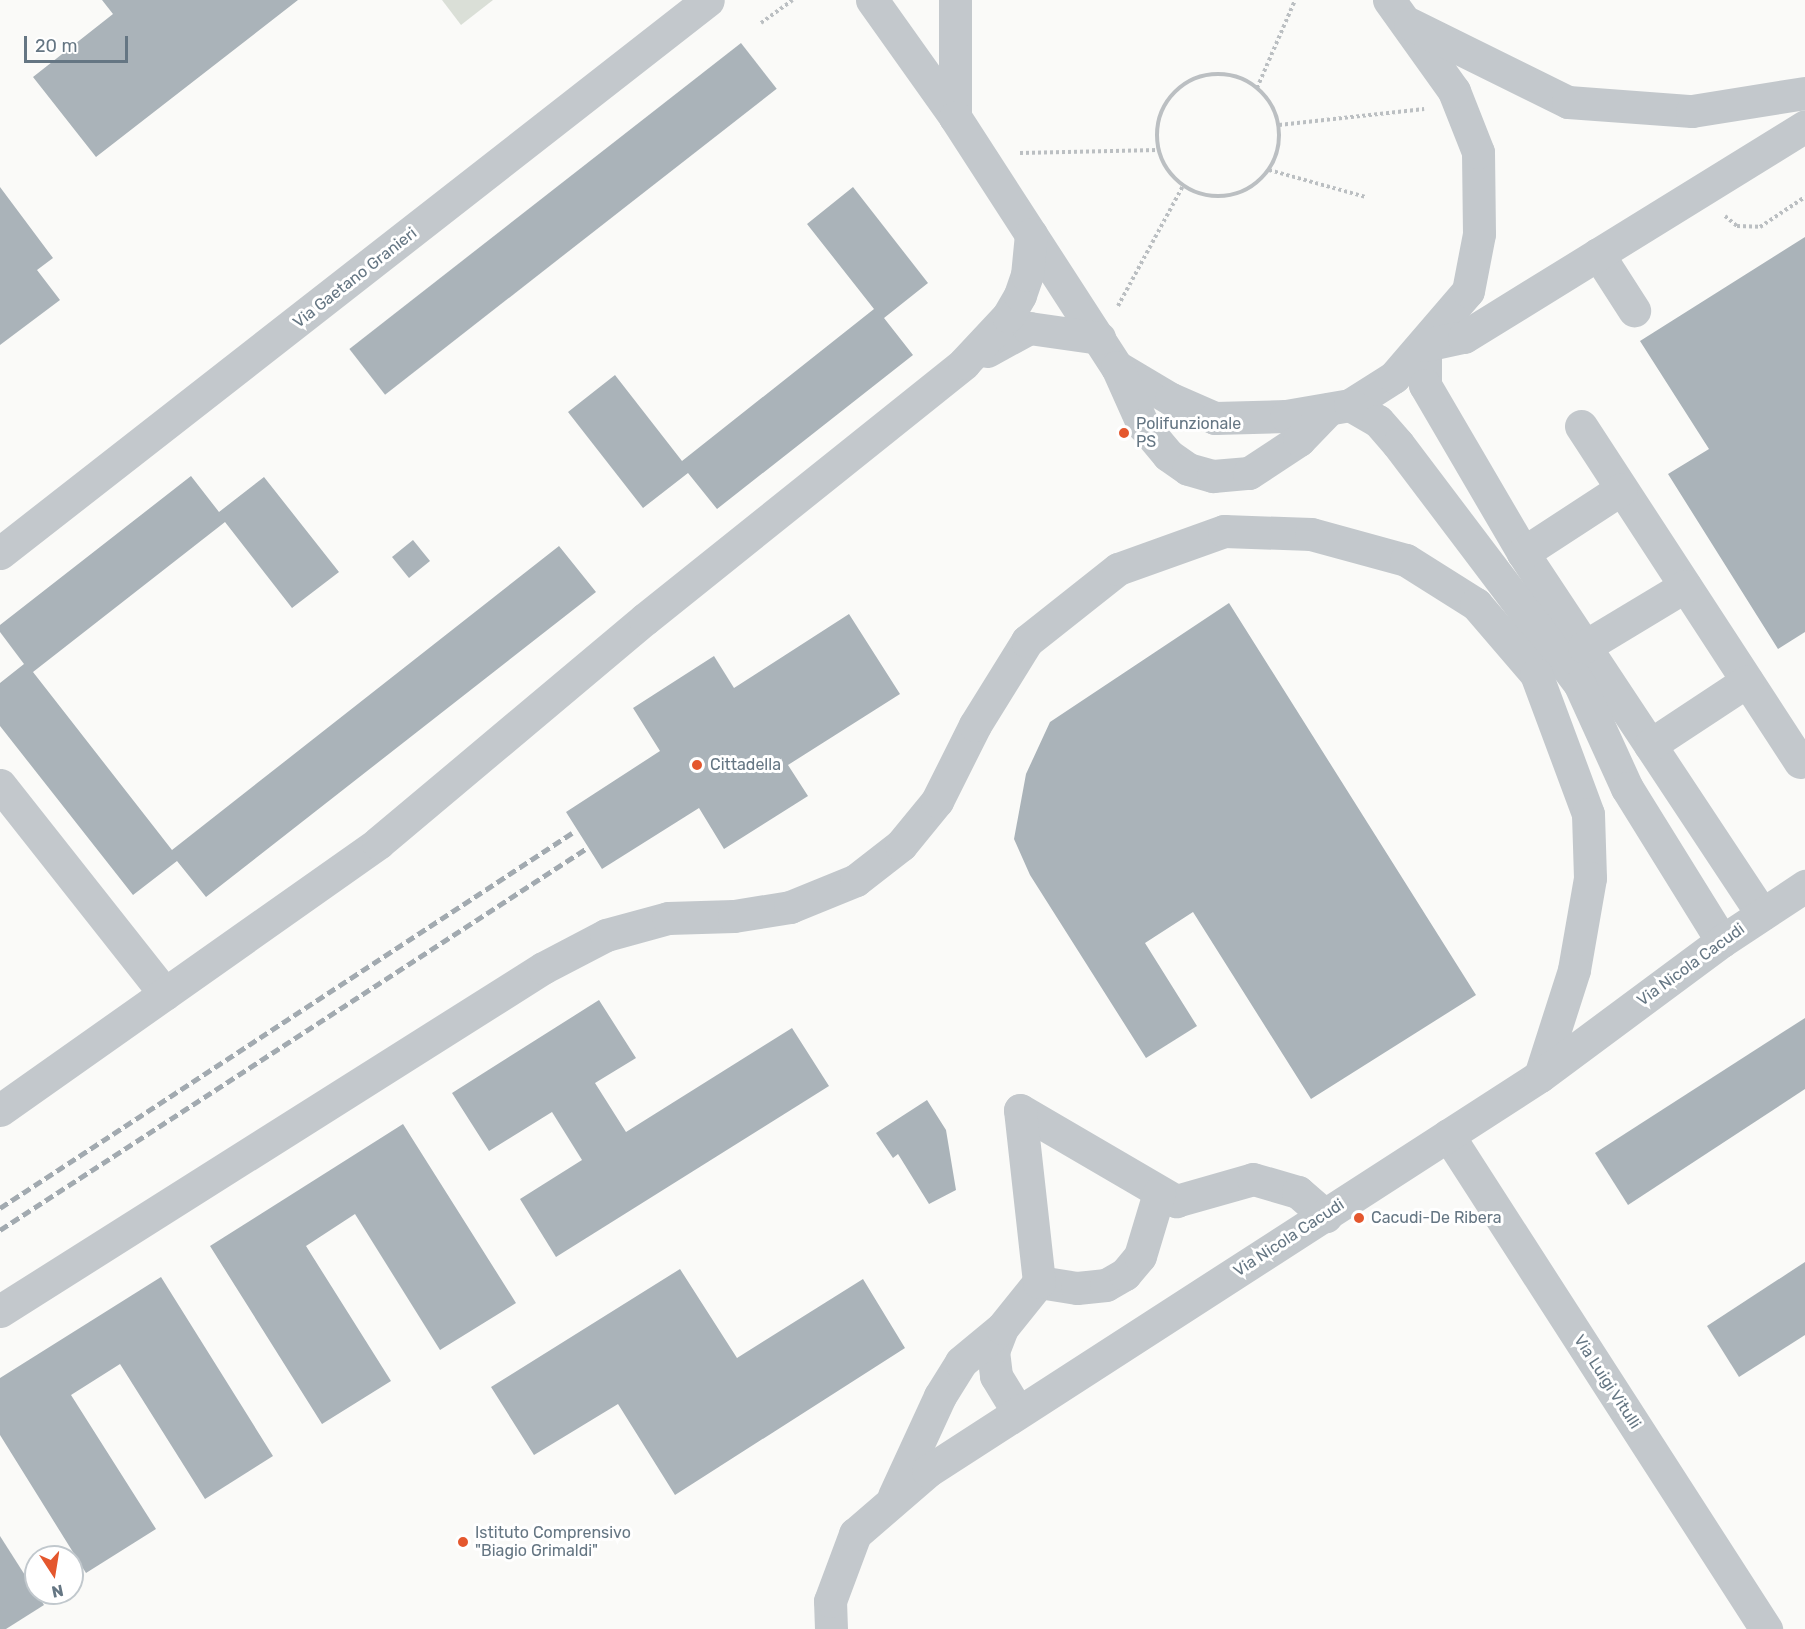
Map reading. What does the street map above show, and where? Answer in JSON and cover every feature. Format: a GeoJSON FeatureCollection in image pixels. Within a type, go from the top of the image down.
{"type":"FeatureCollection","features":[{"type":"Feature","properties":{"kind":"street","name":"Via Gaetano Granieri"},"geometry":{"type":"LineString","coordinates":[[0,553],[708,0]]}},
{"type":"Feature","properties":{"kind":"street"},"geometry":{"type":"LineString","coordinates":[[872,0],[955,117],[1031,234],[1106,327],[1117,367],[1143,425],[1168,455],[1188,469],[1213,476],[1250,473],[1299,440],[1339,407],[1394,377],[1425,345],[1468,291],[1479,234],[1478,152],[1454,91],[1398,11]]}},
{"type":"Feature","properties":{"kind":"street"},"geometry":{"type":"LineString","coordinates":[[955,0],[955,117]]}},
{"type":"Feature","properties":{"kind":"street"},"geometry":{"type":"LineString","coordinates":[[1398,11],[1568,102],[1692,111],[1805,93]]}},
{"type":"Feature","properties":{"kind":"street"},"geometry":{"type":"LineString","coordinates":[[1425,345],[1464,337],[1805,126]]}},
{"type":"Feature","properties":{"kind":"street"},"geometry":{"type":"LineString","coordinates":[[0,1110],[378,843],[645,619],[964,363],[1008,316],[1020,295],[1028,275],[1031,234]]}},
{"type":"Feature","properties":{"kind":"street"},"geometry":{"type":"LineString","coordinates":[[1598,254],[1634,310]]}},
{"type":"Feature","properties":{"kind":"street"},"geometry":{"type":"LineString","coordinates":[[964,363],[1029,327],[1106,327]]}},
{"type":"Feature","properties":{"kind":"street"},"geometry":{"type":"LineString","coordinates":[[1425,345],[1425,385],[1523,554],[1762,914]]}},
{"type":"Feature","properties":{"kind":"street"},"geometry":{"type":"LineString","coordinates":[[1117,367],[1171,399],[1215,418],[1286,417],[1339,407],[1378,421],[1398,444],[1580,686],[1627,788],[1722,941]]}},
{"type":"Feature","properties":{"kind":"street"},"geometry":{"type":"LineString","coordinates":[[1581,426],[1800,762]]}},
{"type":"Feature","properties":{"kind":"street"},"geometry":{"type":"LineString","coordinates":[[1523,554],[1621,489]]}},
{"type":"Feature","properties":{"kind":"street"},"geometry":{"type":"LineString","coordinates":[[0,1311],[543,968],[606,935],[668,918],[734,916],[790,907],[856,880],[901,845],[937,801],[975,725],[1027,641],[1118,569],[1224,531],[1311,534],[1406,560],[1476,604],[1536,674],[1588,814],[1590,878],[1574,970],[1540,1076]]}},
{"type":"Feature","properties":{"kind":"street"},"geometry":{"type":"LineString","coordinates":[[1584,647],[1685,586]]}},
{"type":"Feature","properties":{"kind":"street"},"geometry":{"type":"LineString","coordinates":[[1650,745],[1747,681]]}},
{"type":"Feature","properties":{"kind":"street"},"geometry":{"type":"LineString","coordinates":[[0,785],[165,994]]}},
{"type":"Feature","properties":{"kind":"street","name":"Via Nicola Cacudi"},"geometry":{"type":"LineString","coordinates":[[831,1629],[831,1601],[855,1534],[928,1471],[1540,1076],[1722,941],[1805,886]]}},
{"type":"Feature","properties":{"kind":"street"},"geometry":{"type":"LineString","coordinates":[[890,1503],[939,1396],[961,1362],[1002,1328],[1039,1282],[1020,1110],[1176,1201],[1195,1199],[1253,1179],[1298,1192],[1326,1216]]}},
{"type":"Feature","properties":{"kind":"street","name":"Via Luigi Vitulli"},"geometry":{"type":"LineString","coordinates":[[1448,1135],[1766,1629]]}},
{"type":"Feature","properties":{"kind":"street"},"geometry":{"type":"LineString","coordinates":[[1039,1282],[1077,1288],[1106,1285],[1125,1274],[1140,1256],[1159,1193]]}},
{"type":"Feature","properties":{"kind":"street"},"geometry":{"type":"LineString","coordinates":[[1002,1328],[993,1351],[996,1376],[1018,1412]]}},
{"type":"Feature","properties":{"kind":"path"},"geometry":{"type":"LineString","coordinates":[[762,23],[793,0]]}},
{"type":"Feature","properties":{"kind":"path"},"geometry":{"type":"LineString","coordinates":[[1257,88],[1295,0]]}},
{"type":"Feature","properties":{"kind":"path"},"geometry":{"type":"LineString","coordinates":[[1203,76],[1240,78],[1257,88],[1267,98],[1279,124],[1279,140],[1269,170],[1239,193],[1200,194],[1183,186],[1163,164],[1158,150],[1161,112],[1171,96],[1203,76]]}},
{"type":"Feature","properties":{"kind":"path"},"geometry":{"type":"LineString","coordinates":[[1279,124],[1430,109],[1454,91]]}},
{"type":"Feature","properties":{"kind":"path"},"geometry":{"type":"LineString","coordinates":[[1269,170],[1366,197]]}},
{"type":"Feature","properties":{"kind":"path"},"geometry":{"type":"LineString","coordinates":[[1106,327],[1183,186]]}},
{"type":"Feature","properties":{"kind":"path"},"geometry":{"type":"LineString","coordinates":[[1700,191],[1737,226],[1760,226],[1805,197]]}},
{"type":"Feature","properties":{"kind":"shaded area"},"geometry":{"type":"Polygon","coordinates":[[[442,0],[493,0],[461,25],[442,0]]]}},
{"type":"Feature","properties":{"kind":"building"},"geometry":{"type":"Polygon","coordinates":[[[102,0],[298,0],[96,157],[33,77],[113,14],[102,0]]]}},
{"type":"Feature","properties":{"kind":"building"},"geometry":{"type":"Polygon","coordinates":[[[741,43],[777,89],[385,395],[349,349],[741,43]]]}},
{"type":"Feature","properties":{"kind":"building"},"geometry":{"type":"Polygon","coordinates":[[[0,187],[53,258],[37,270],[60,300],[0,345],[0,187]]]}},
{"type":"Feature","properties":{"kind":"building"},"geometry":{"type":"Polygon","coordinates":[[[853,187],[928,283],[884,318],[913,355],[717,509],[688,473],[643,508],[568,412],[615,375],[682,461],[874,309],[807,224],[853,187]]]}},
{"type":"Feature","properties":{"kind":"building"},"geometry":{"type":"Polygon","coordinates":[[[1805,237],[1805,632],[1778,649],[1668,474],[1709,449],[1640,341],[1805,237]]]}},
{"type":"Feature","properties":{"kind":"building"},"geometry":{"type":"Polygon","coordinates":[[[191,476],[219,512],[264,477],[339,572],[292,608],[225,522],[33,672],[172,850],[559,546],[596,592],[206,897],[177,861],[133,895],[0,726],[0,683],[24,664],[0,632],[0,625],[191,476]]]}},
{"type":"Feature","properties":{"kind":"building"},"geometry":{"type":"Polygon","coordinates":[[[413,540],[430,561],[409,578],[392,557],[413,540]]]}},
{"type":"Feature","properties":{"kind":"building"},"geometry":{"type":"Polygon","coordinates":[[[1229,603],[1476,995],[1311,1099],[1193,912],[1145,943],[1197,1026],[1146,1058],[1030,875],[1014,839],[1026,774],[1050,722],[1229,603]]]}},
{"type":"Feature","properties":{"kind":"building"},"geometry":{"type":"Polygon","coordinates":[[[849,614],[900,694],[788,765],[808,796],[724,849],[699,808],[602,869],[566,812],[660,751],[633,708],[714,656],[734,688],[849,614]]]}},
{"type":"Feature","properties":{"kind":"building"},"geometry":{"type":"Polygon","coordinates":[[[599,1000],[636,1058],[595,1083],[626,1132],[792,1028],[829,1086],[556,1257],[520,1199],[582,1160],[552,1112],[489,1151],[452,1093],[599,1000]]]}},
{"type":"Feature","properties":{"kind":"building"},"geometry":{"type":"Polygon","coordinates":[[[1805,1018],[1805,1089],[1628,1205],[1595,1153],[1805,1018]]]}},
{"type":"Feature","properties":{"kind":"building"},"geometry":{"type":"Polygon","coordinates":[[[927,1100],[946,1130],[956,1190],[929,1204],[898,1154],[893,1158],[876,1133],[927,1100]]]}},
{"type":"Feature","properties":{"kind":"building"},"geometry":{"type":"Polygon","coordinates":[[[403,1124],[516,1303],[440,1350],[355,1214],[306,1246],[391,1381],[322,1424],[210,1246],[403,1124]]]}},
{"type":"Feature","properties":{"kind":"building"},"geometry":{"type":"Polygon","coordinates":[[[1805,1262],[1805,1335],[1739,1377],[1707,1326],[1805,1262]]]}},
{"type":"Feature","properties":{"kind":"building"},"geometry":{"type":"Polygon","coordinates":[[[680,1269],[737,1358],[863,1279],[905,1348],[675,1495],[618,1404],[534,1455],[491,1387],[680,1269]]]}},
{"type":"Feature","properties":{"kind":"building"},"geometry":{"type":"Polygon","coordinates":[[[161,1277],[273,1456],[205,1499],[120,1364],[71,1395],[156,1529],[86,1573],[84,1545],[69,1545],[0,1435],[0,1378],[161,1277]]]}},
{"type":"Feature","properties":{"kind":"building"},"geometry":{"type":"Polygon","coordinates":[[[0,1536],[24,1574],[24,1605],[44,1605],[6,1629],[0,1629],[0,1536]]]}},
{"type":"Feature","properties":{"kind":"railway"},"geometry":{"type":"LineString","coordinates":[[0,1208],[572,833]]}},
{"type":"Feature","properties":{"kind":"railway"},"geometry":{"type":"LineString","coordinates":[[0,1230],[587,848]]}},
{"type":"Feature","properties":{"kind":"place","name":"Polifunzionale PS"},"geometry":{"type":"Point","coordinates":[1124,433]}},
{"type":"Feature","properties":{"kind":"place","name":"Cittadella"},"geometry":{"type":"Point","coordinates":[697,765]}},
{"type":"Feature","properties":{"kind":"place","name":"Cacudi-De Ribera"},"geometry":{"type":"Point","coordinates":[1359,1218]}},
{"type":"Feature","properties":{"kind":"place","name":"Istituto Comprensivo \"Biagio Grimaldi\""},"geometry":{"type":"Point","coordinates":[463,1542]}}]}
